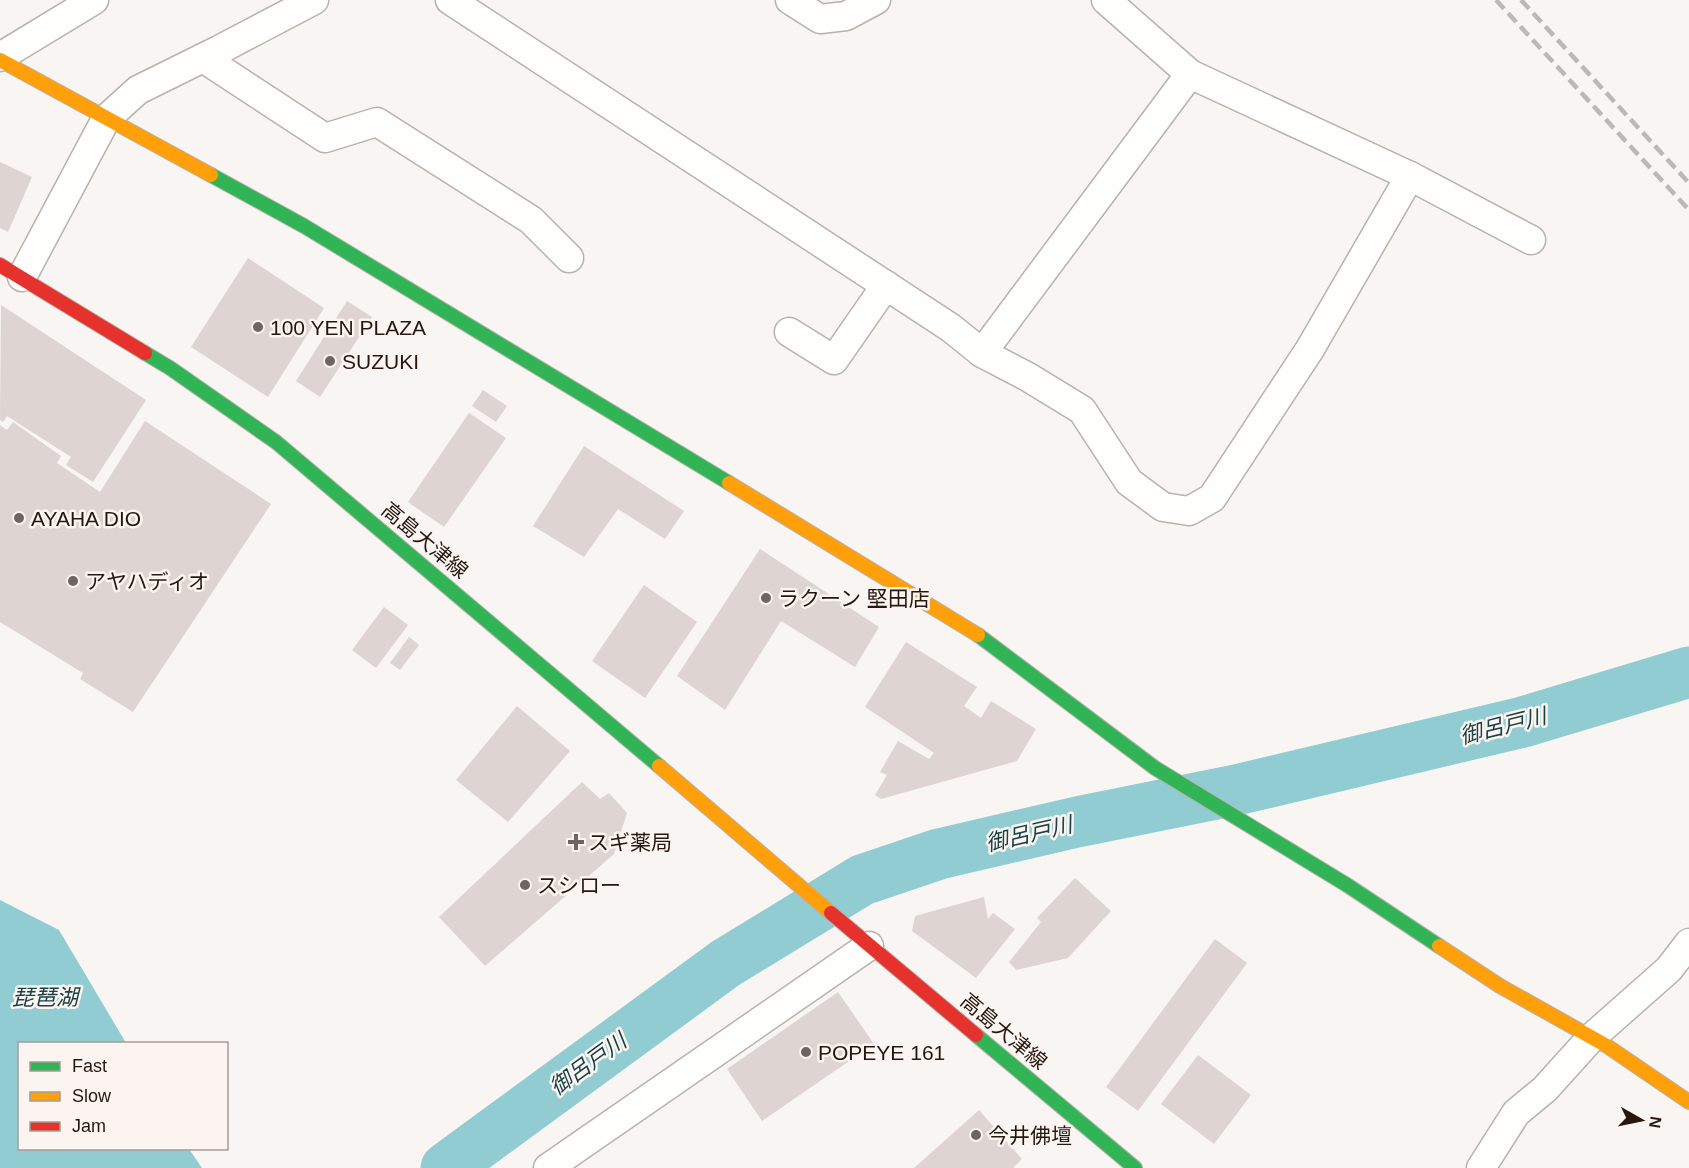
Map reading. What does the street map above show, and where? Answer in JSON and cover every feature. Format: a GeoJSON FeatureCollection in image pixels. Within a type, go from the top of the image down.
{"type":"FeatureCollection","features":[{"type":"Feature","properties":{"kind":"street"},"geometry":{"type":"LineString","coordinates":[[94,0],[0,59],[304,226],[970,629],[1155,768],[1347,885],[1500,986],[1607,1046],[1689,1102]]}},
{"type":"Feature","properties":{"kind":"street"},"geometry":{"type":"LineString","coordinates":[[11,271],[106,119],[138,90],[315,0]]}},
{"type":"Feature","properties":{"kind":"street"},"geometry":{"type":"LineString","coordinates":[[450,0],[951,328],[982,353],[1028,377],[1082,410],[1129,482],[1163,507],[1189,511],[1212,498],[1310,349],[1410,176]]}},
{"type":"Feature","properties":{"kind":"street"},"geometry":{"type":"LineString","coordinates":[[790,0],[820,19],[846,16],[876,0]]}},
{"type":"Feature","properties":{"kind":"street"},"geometry":{"type":"LineString","coordinates":[[1106,0],[1190,74],[1410,176],[1531,240]]}},
{"type":"Feature","properties":{"kind":"street"},"geometry":{"type":"LineString","coordinates":[[203,58],[325,138],[377,122],[531,220],[568,258]]}},
{"type":"Feature","properties":{"kind":"street"},"geometry":{"type":"LineString","coordinates":[[982,353],[1190,74]]}},
{"type":"Feature","properties":{"kind":"street","name":"高島大津線"},"geometry":{"type":"LineString","coordinates":[[11,271],[170,368],[276,442],[798,883],[845,926],[1136,1168]]}},
{"type":"Feature","properties":{"kind":"street"},"geometry":{"type":"LineString","coordinates":[[789,332],[834,360],[886,285]]}},
{"type":"Feature","properties":{"kind":"street"},"geometry":{"type":"LineString","coordinates":[[1481,1168],[1516,1113],[1545,1089],[1591,1038],[1669,969],[1689,943]]}},
{"type":"Feature","properties":{"kind":"street"},"geometry":{"type":"LineString","coordinates":[[548,1168],[869,946]]}},
{"type":"Feature","properties":{"kind":"water","name":"琵琶湖"},"geometry":{"type":"Polygon","coordinates":[[[0,900],[59,930],[125,1042],[18,1042],[18,1150],[190,1150],[202,1168],[0,1168],[0,900]]]}},
{"type":"Feature","properties":{"kind":"building"},"geometry":{"type":"Polygon","coordinates":[[[0,162],[32,177],[8,232],[0,228],[0,162]]]}},
{"type":"Feature","properties":{"kind":"building","name":"100 YEN PLAZA"},"geometry":{"type":"Polygon","coordinates":[[[248,258],[324,308],[268,397],[191,347],[248,258]]]}},
{"type":"Feature","properties":{"kind":"building"},"geometry":{"type":"Polygon","coordinates":[[[347,301],[372,317],[320,397],[296,381],[347,301]]]}},
{"type":"Feature","properties":{"kind":"building"},"geometry":{"type":"Polygon","coordinates":[[[1,305],[146,400],[93,482],[66,465],[71,457],[7,416],[3,422],[0,420],[1,305]]]}},
{"type":"Feature","properties":{"kind":"building"},"geometry":{"type":"Polygon","coordinates":[[[483,390],[507,406],[496,422],[472,406],[483,390]]]}},
{"type":"Feature","properties":{"kind":"building"},"geometry":{"type":"Polygon","coordinates":[[[469,413],[506,438],[444,527],[408,502],[469,413]]]}},
{"type":"Feature","properties":{"kind":"building"},"geometry":{"type":"Polygon","coordinates":[[[145,421],[271,504],[133,712],[80,679],[83,673],[0,622],[0,425],[7,430],[13,422],[61,456],[57,463],[100,492],[145,421]]]}},
{"type":"Feature","properties":{"kind":"building"},"geometry":{"type":"Polygon","coordinates":[[[584,446],[684,511],[665,539],[618,509],[584,557],[533,526],[584,446]]]}},
{"type":"Feature","properties":{"kind":"building"},"geometry":{"type":"Polygon","coordinates":[[[760,549],[879,627],[855,667],[781,621],[725,710],[677,676],[760,549]]]}},
{"type":"Feature","properties":{"kind":"building"},"geometry":{"type":"Polygon","coordinates":[[[644,585],[697,622],[645,698],[592,661],[644,585]]]}},
{"type":"Feature","properties":{"kind":"building"},"geometry":{"type":"Polygon","coordinates":[[[384,607],[408,625],[376,668],[352,650],[384,607]]]}},
{"type":"Feature","properties":{"kind":"building"},"geometry":{"type":"Polygon","coordinates":[[[409,637],[419,645],[400,670],[390,663],[409,637]]]}},
{"type":"Feature","properties":{"kind":"building"},"geometry":{"type":"Polygon","coordinates":[[[906,642],[977,687],[964,706],[981,718],[991,701],[1036,729],[1017,761],[881,799],[875,795],[887,775],[880,772],[898,741],[929,759],[934,753],[865,707],[906,642]]]}},
{"type":"Feature","properties":{"kind":"building"},"geometry":{"type":"Polygon","coordinates":[[[517,706],[570,751],[508,822],[456,780],[517,706]]]}},
{"type":"Feature","properties":{"kind":"building","name":"スシロー"},"geometry":{"type":"Polygon","coordinates":[[[582,782],[600,799],[609,793],[627,813],[614,854],[485,966],[439,917],[582,782]]]}},
{"type":"Feature","properties":{"kind":"building"},"geometry":{"type":"Polygon","coordinates":[[[1075,878],[1111,911],[1068,958],[1016,970],[1009,962],[1041,922],[1037,918],[1075,878]]]}},
{"type":"Feature","properties":{"kind":"building"},"geometry":{"type":"Polygon","coordinates":[[[984,897],[988,919],[993,913],[1015,929],[976,978],[912,931],[915,916],[984,897]]]}},
{"type":"Feature","properties":{"kind":"building"},"geometry":{"type":"Polygon","coordinates":[[[1215,939],[1247,963],[1138,1111],[1106,1087],[1215,939]]]}},
{"type":"Feature","properties":{"kind":"building"},"geometry":{"type":"Polygon","coordinates":[[[838,992],[874,1044],[762,1121],[727,1069],[838,992]]]}},
{"type":"Feature","properties":{"kind":"building"},"geometry":{"type":"Polygon","coordinates":[[[1198,1055],[1251,1095],[1214,1144],[1161,1104],[1198,1055]]]}},
{"type":"Feature","properties":{"kind":"building","name":"今井佛壇"},"geometry":{"type":"Polygon","coordinates":[[[979,1110],[1022,1159],[1013,1168],[914,1168],[979,1110]]]}},
{"type":"Feature","properties":{"kind":"waterway","name":"御呂戸川"},"geometry":{"type":"LineString","coordinates":[[446,1168],[726,963],[862,880],[939,854],[1077,822],[1236,790],[1523,722],[1689,672]]}},
{"type":"Feature","properties":{"kind":"railway"},"geometry":{"type":"LineString","coordinates":[[1496,0],[1689,210]]}},
{"type":"Feature","properties":{"kind":"railway"},"geometry":{"type":"LineString","coordinates":[[1521,0],[1689,183]]}},
{"type":"Feature","properties":{"kind":"traffic: fast"},"geometry":{"type":"LineString","coordinates":[[211,175],[304,226],[729,483]]}},
{"type":"Feature","properties":{"kind":"traffic: fast"},"geometry":{"type":"LineString","coordinates":[[145,353],[276,442],[659,766]]}},
{"type":"Feature","properties":{"kind":"traffic: fast"},"geometry":{"type":"LineString","coordinates":[[978,635],[1155,768],[1347,885],[1439,946]]}},
{"type":"Feature","properties":{"kind":"traffic: fast"},"geometry":{"type":"LineString","coordinates":[[976,1035],[1135,1168]]}},
{"type":"Feature","properties":{"kind":"traffic: slow"},"geometry":{"type":"LineString","coordinates":[[0,60],[211,175]]}},
{"type":"Feature","properties":{"kind":"traffic: slow"},"geometry":{"type":"LineString","coordinates":[[729,483],[978,635]]}},
{"type":"Feature","properties":{"kind":"traffic: slow"},"geometry":{"type":"LineString","coordinates":[[659,766],[831,913]]}},
{"type":"Feature","properties":{"kind":"traffic: slow"},"geometry":{"type":"LineString","coordinates":[[1439,946],[1500,986],[1607,1046],[1689,1102]]}},
{"type":"Feature","properties":{"kind":"traffic: jam"},"geometry":{"type":"LineString","coordinates":[[0,265],[145,353]]}},
{"type":"Feature","properties":{"kind":"traffic: jam"},"geometry":{"type":"LineString","coordinates":[[831,913],[976,1035]]}},
{"type":"Feature","properties":{"kind":"place","name":"100 YEN PLAZA"},"geometry":{"type":"Point","coordinates":[258,327]}},
{"type":"Feature","properties":{"kind":"place","name":"SUZUKI"},"geometry":{"type":"Point","coordinates":[330,361]}},
{"type":"Feature","properties":{"kind":"place","name":"AYAHA DIO"},"geometry":{"type":"Point","coordinates":[19,518]}},
{"type":"Feature","properties":{"kind":"place","name":"アヤハディオ"},"geometry":{"type":"Point","coordinates":[73,581]}},
{"type":"Feature","properties":{"kind":"place","name":"ラクーン 堅田店"},"geometry":{"type":"Point","coordinates":[766,598]}},
{"type":"Feature","properties":{"kind":"place","name":"スギ薬局"},"geometry":{"type":"Point","coordinates":[576,842]}},
{"type":"Feature","properties":{"kind":"place","name":"スシロー"},"geometry":{"type":"Point","coordinates":[525,885]}},
{"type":"Feature","properties":{"kind":"place","name":"POPEYE 161"},"geometry":{"type":"Point","coordinates":[806,1052]}},
{"type":"Feature","properties":{"kind":"place","name":"今井佛壇"},"geometry":{"type":"Point","coordinates":[976,1135]}}]}
